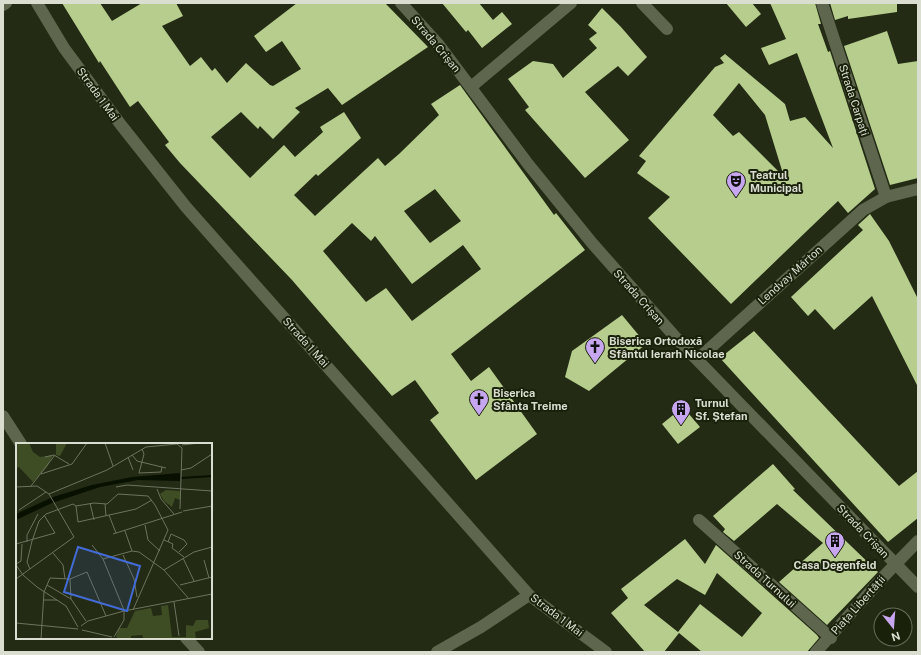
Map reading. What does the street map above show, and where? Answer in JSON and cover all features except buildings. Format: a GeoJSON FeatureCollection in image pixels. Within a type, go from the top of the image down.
{"type":"FeatureCollection","features":[{"type":"Feature","properties":{"kind":"street","name":"Strada 1 Mai"},"geometry":{"type":"LineString","coordinates":[[36,3],[64,48],[121,126],[186,207],[529,595],[606,652]]}},
{"type":"Feature","properties":{"kind":"street","name":"Strada Crișan"},"geometry":{"type":"LineString","coordinates":[[401,3],[439,45],[472,87],[528,164],[592,243],[677,339],[918,587]]}},
{"type":"Feature","properties":{"kind":"street"},"geometry":{"type":"LineString","coordinates":[[472,87],[571,3]]}},
{"type":"Feature","properties":{"kind":"street"},"geometry":{"type":"LineString","coordinates":[[642,3],[667,29]]}},
{"type":"Feature","properties":{"kind":"street","name":"Strada Carpați"},"geometry":{"type":"LineString","coordinates":[[822,3],[886,196]]}},
{"type":"Feature","properties":{"kind":"street","name":"Lendvay Márton"},"geometry":{"type":"LineString","coordinates":[[698,359],[862,210],[886,196],[915,192]]}},
{"type":"Feature","properties":{"kind":"street"},"geometry":{"type":"LineString","coordinates":[[3,416],[20,443]]}},
{"type":"Feature","properties":{"kind":"street","name":"Strada Turnului"},"geometry":{"type":"LineString","coordinates":[[699,520],[830,637]]}},
{"type":"Feature","properties":{"kind":"street","name":"Piața Libertății"},"geometry":{"type":"LineString","coordinates":[[816,652],[895,564],[918,541]]}},
{"type":"Feature","properties":{"kind":"street"},"geometry":{"type":"LineString","coordinates":[[437,652],[481,627],[529,595]]}},
{"type":"Feature","properties":{"kind":"street"},"geometry":{"type":"LineString","coordinates":[[187,639],[199,652]]}},
{"type":"Feature","properties":{"kind":"place","name":"Teatrul Municipal"},"geometry":{"type":"Point","coordinates":[736,198]}},
{"type":"Feature","properties":{"kind":"place","name":"Biserica Ortodoxă Sfântul Ierarh Nicolae"},"geometry":{"type":"Point","coordinates":[595,364]}},
{"type":"Feature","properties":{"kind":"place","name":"Biserica Sfânta Treime"},"geometry":{"type":"Point","coordinates":[479,416]}},
{"type":"Feature","properties":{"kind":"place","name":"Turnul Sf. Ștefan"},"geometry":{"type":"Point","coordinates":[681,426]}},
{"type":"Feature","properties":{"kind":"place","name":"Casa Degenfeld"},"geometry":{"type":"Point","coordinates":[835,558]}}]}
